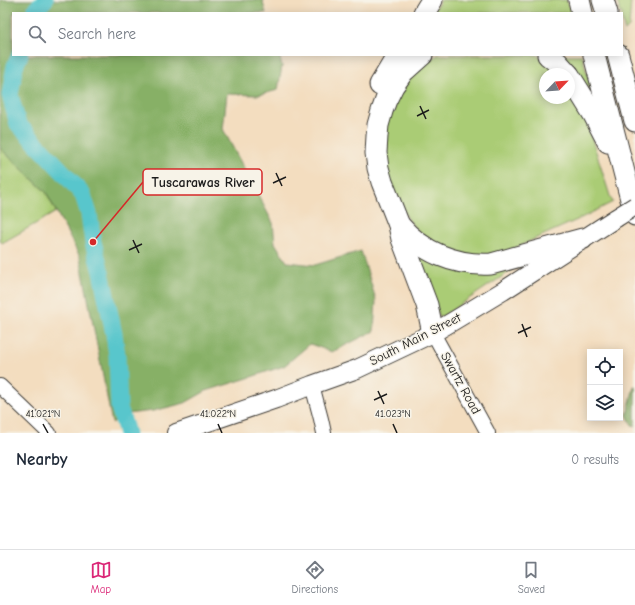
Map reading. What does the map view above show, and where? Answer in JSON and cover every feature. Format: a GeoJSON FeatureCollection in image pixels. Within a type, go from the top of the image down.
{"type":"FeatureCollection","features":[{"type":"Feature","properties":{"kind":"highway"},"geometry":{"type":"LineString","coordinates":[[425,12],[432,0]]}},
{"type":"Feature","properties":{"kind":"highway"},"geometry":{"type":"LineString","coordinates":[[579,0],[582,12]]}},
{"type":"Feature","properties":{"kind":"highway"},"geometry":{"type":"LineString","coordinates":[[604,0],[607,12]]}},
{"type":"Feature","properties":{"kind":"highway"},"geometry":{"type":"LineString","coordinates":[[397,56],[378,87],[372,102],[365,128],[365,157],[368,176],[373,192],[413,295],[433,333]]}},
{"type":"Feature","properties":{"kind":"highway"},"geometry":{"type":"LineString","coordinates":[[421,56],[403,72],[393,86],[382,111],[376,136],[376,153],[378,168],[388,200],[399,225],[402,239],[428,305],[433,333]]}},
{"type":"Feature","properties":{"kind":"highway"},"geometry":{"type":"LineString","coordinates":[[549,56],[563,68]]}},
{"type":"Feature","properties":{"kind":"highway"},"geometry":{"type":"LineString","coordinates":[[594,56],[623,170],[626,216]]}},
{"type":"Feature","properties":{"kind":"highway"},"geometry":{"type":"LineString","coordinates":[[618,56],[635,121]]}},
{"type":"Feature","properties":{"kind":"highway"},"geometry":{"type":"LineString","coordinates":[[575,84],[594,115],[623,170]]}},
{"type":"Feature","properties":{"kind":"highway"},"geometry":{"type":"LineString","coordinates":[[399,225],[405,233],[434,253],[450,260],[465,264],[478,265],[491,264],[582,239]]}},
{"type":"Feature","properties":{"kind":"main road","name":"South Main Street"},"geometry":{"type":"LineString","coordinates":[[176,433],[276,399],[357,369],[433,333],[503,291],[582,239],[626,216],[635,206]]}},
{"type":"Feature","properties":{"kind":"street","name":"Swartz Road"},"geometry":{"type":"LineString","coordinates":[[433,333],[488,433]]}},
{"type":"Feature","properties":{"kind":"street"},"geometry":{"type":"LineString","coordinates":[[312,385],[324,433]]}},
{"type":"Feature","properties":{"kind":"street"},"geometry":{"type":"LineString","coordinates":[[0,386],[49,433]]}},
{"type":"Feature","properties":{"kind":"green space"},"geometry":{"type":"Polygon","coordinates":[[[0,0],[264,0],[263,3],[266,12],[12,12],[12,56],[279,56],[282,66],[278,90],[259,95],[227,94],[223,129],[273,223],[275,243],[287,262],[315,265],[361,251],[376,300],[374,331],[332,352],[310,344],[284,366],[206,391],[185,403],[153,411],[127,414],[112,423],[80,257],[46,192],[0,148],[0,0]]]}},
{"type":"Feature","properties":{"kind":"green space"},"geometry":{"type":"Polygon","coordinates":[[[441,0],[567,0],[571,12],[433,12],[441,0]]]}},
{"type":"Feature","properties":{"kind":"green space"},"geometry":{"type":"Polygon","coordinates":[[[617,0],[631,0],[629,27],[625,31],[623,24],[623,12],[620,12],[617,0]]]}},
{"type":"Feature","properties":{"kind":"green space"},"geometry":{"type":"Polygon","coordinates":[[[436,56],[539,56],[555,64],[557,68],[539,68],[539,104],[575,104],[575,94],[580,101],[613,202],[499,255],[470,259],[436,247],[413,226],[393,196],[383,165],[385,124],[398,90],[429,60],[436,56]]]}},
{"type":"Feature","properties":{"kind":"green space"},"geometry":{"type":"Polygon","coordinates":[[[560,56],[582,56],[592,93],[575,73],[575,68],[570,68],[560,56]]]}},
{"type":"Feature","properties":{"kind":"green space"},"geometry":{"type":"Polygon","coordinates":[[[0,148],[46,192],[56,212],[2,243],[0,240],[0,148]]]}},
{"type":"Feature","properties":{"kind":"green space"},"geometry":{"type":"Polygon","coordinates":[[[407,238],[511,266],[512,270],[440,318],[407,238]]]}},
{"type":"Feature","properties":{"kind":"green space"},"geometry":{"type":"Polygon","coordinates":[[[634,386],[635,426],[632,425],[627,415],[634,386]]]}},
{"type":"Feature","properties":{"kind":"waterway"},"geometry":{"type":"LineString","coordinates":[[35,12],[35,10],[45,0]]}},
{"type":"Feature","properties":{"kind":"waterway"},"geometry":{"type":"LineString","coordinates":[[20,56],[15,66],[10,95],[18,124],[83,195],[89,214],[93,242],[114,334],[117,355],[119,407],[127,433]]}},
{"type":"Feature","properties":{"kind":"place","name":"Tuscarawas River"},"geometry":{"type":"Point","coordinates":[93,242]}}]}
